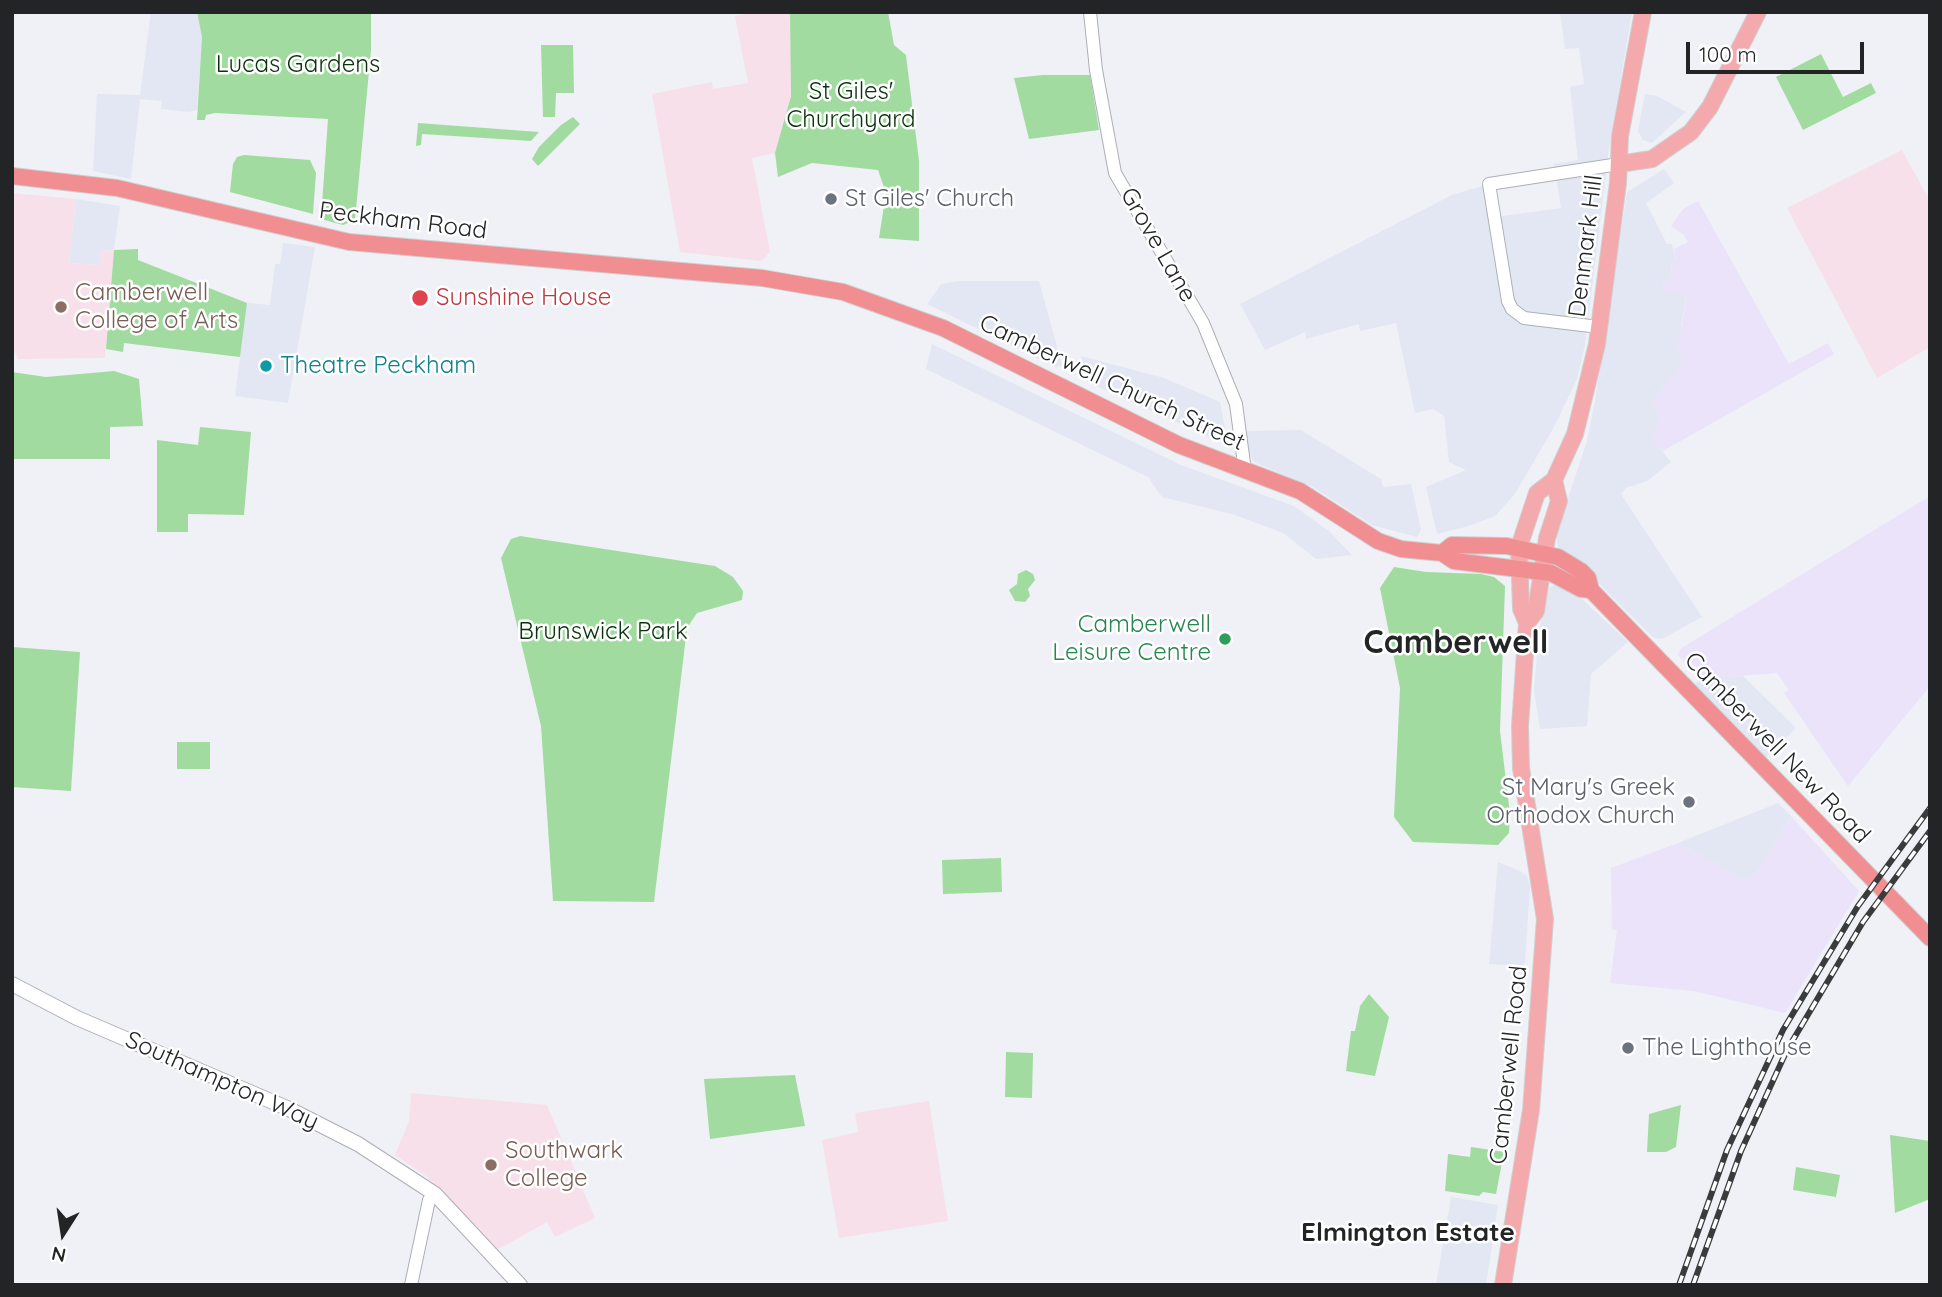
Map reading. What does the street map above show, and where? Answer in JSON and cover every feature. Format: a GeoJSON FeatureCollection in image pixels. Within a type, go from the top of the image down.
{"type":"FeatureCollection","features":[{"type":"Feature","properties":{"kind":"highway","name":"Peckham Road"},"geometry":{"type":"LineString","coordinates":[[12,176],[117,188],[349,242],[794,281]]}},
{"type":"Feature","properties":{"kind":"highway","name":"Camberwell Church Street"},"geometry":{"type":"LineString","coordinates":[[794,281],[851,294],[934,324],[1179,445],[1300,491],[1378,541],[1409,550],[1442,553]]}},
{"type":"Feature","properties":{"kind":"highway","name":"Camberwell New Road"},"geometry":{"type":"LineString","coordinates":[[1591,590],[1581,589],[1544,572],[1454,561],[1442,553],[1452,545],[1519,547],[1545,553],[1581,571],[1588,578],[1591,590],[1930,938]]}},
{"type":"Feature","properties":{"kind":"main road","name":"Denmark Hill"},"geometry":{"type":"LineString","coordinates":[[1554,480],[1559,501],[1545,553],[1536,611],[1527,622],[1521,609],[1519,547],[1538,493],[1554,480],[1578,425],[1600,327],[1620,136],[1643,12]]}},
{"type":"Feature","properties":{"kind":"main road"},"geometry":{"type":"LineString","coordinates":[[1619,163],[1652,159],[1690,132],[1710,107],[1758,12]]}},
{"type":"Feature","properties":{"kind":"main road","name":"Camberwell Road"},"geometry":{"type":"LineString","coordinates":[[1503,1285],[1531,1110],[1545,919],[1520,743],[1527,622]]}},
{"type":"Feature","properties":{"kind":"main road","name":"Southampton Way"},"geometry":{"type":"LineString","coordinates":[[12,984],[77,1018],[319,1123],[397,1167],[520,1285]]}},
{"type":"Feature","properties":{"kind":"street","name":"Grove Lane"},"geometry":{"type":"LineString","coordinates":[[1090,12],[1096,70],[1115,173],[1203,323],[1236,404],[1245,471]]}},
{"type":"Feature","properties":{"kind":"street"},"geometry":{"type":"LineString","coordinates":[[1600,327],[1524,317],[1512,309],[1508,302],[1489,184],[1619,163]]}},
{"type":"Feature","properties":{"kind":"street"},"geometry":{"type":"LineString","coordinates":[[411,1285],[430,1196]]}},
{"type":"Feature","properties":{"kind":"shaded area"},"geometry":{"type":"Polygon","coordinates":[[[151,12],[197,12],[202,37],[197,110],[189,112],[161,109],[162,101],[140,99],[131,179],[93,171],[97,94],[140,95],[151,12]]]}},
{"type":"Feature","properties":{"kind":"shaded area"},"geometry":{"type":"Polygon","coordinates":[[[755,12],[790,12],[791,96],[775,153],[752,158],[770,252],[761,261],[680,252],[652,94],[712,82],[713,89],[748,83],[735,16],[755,12]]]}},
{"type":"Feature","properties":{"kind":"shaded area"},"geometry":{"type":"Polygon","coordinates":[[[1560,12],[1632,12],[1609,149],[1585,345],[1577,379],[1554,427],[1515,494],[1495,516],[1437,534],[1426,487],[1466,470],[1449,462],[1444,416],[1433,409],[1415,413],[1396,323],[1360,331],[1359,324],[1306,339],[1305,332],[1265,350],[1240,304],[1452,195],[1489,184],[1496,217],[1561,208],[1554,164],[1578,160],[1570,87],[1584,84],[1579,48],[1565,49],[1560,12]]]}},
{"type":"Feature","properties":{"kind":"shaded area"},"geometry":{"type":"Polygon","coordinates":[[[1645,94],[1657,96],[1686,112],[1652,143],[1643,140],[1638,131],[1645,94]]]}},
{"type":"Feature","properties":{"kind":"shaded area"},"geometry":{"type":"Polygon","coordinates":[[[1902,150],[1930,201],[1930,347],[1877,378],[1787,208],[1902,150]]]}},
{"type":"Feature","properties":{"kind":"shaded area"},"geometry":{"type":"Polygon","coordinates":[[[1664,169],[1674,183],[1646,203],[1667,244],[1672,244],[1676,261],[1672,261],[1671,279],[1687,293],[1681,325],[1685,359],[1652,403],[1659,417],[1657,444],[1671,462],[1647,481],[1626,488],[1621,494],[1702,617],[1662,639],[1654,638],[1577,562],[1559,551],[1556,535],[1587,441],[1627,192],[1664,169]]]}},
{"type":"Feature","properties":{"kind":"shaded area","name":"Camberwell College of Arts"},"geometry":{"type":"Polygon","coordinates":[[[12,193],[76,199],[69,263],[99,265],[101,251],[114,250],[105,358],[18,359],[12,346],[12,193]]]}},
{"type":"Feature","properties":{"kind":"shaded area"},"geometry":{"type":"Polygon","coordinates":[[[76,199],[120,206],[114,250],[101,251],[99,265],[69,263],[76,199]]]}},
{"type":"Feature","properties":{"kind":"shaded area"},"geometry":{"type":"Polygon","coordinates":[[[1698,201],[1789,364],[1828,343],[1834,354],[1663,451],[1652,443],[1659,417],[1652,403],[1684,360],[1677,353],[1687,294],[1661,290],[1663,279],[1671,279],[1672,261],[1676,260],[1674,249],[1688,242],[1684,235],[1671,226],[1683,209],[1698,201]]]}},
{"type":"Feature","properties":{"kind":"shaded area"},"geometry":{"type":"Polygon","coordinates":[[[283,243],[315,247],[288,403],[235,396],[247,303],[270,305],[275,264],[280,264],[283,243]]]}},
{"type":"Feature","properties":{"kind":"shaded area"},"geometry":{"type":"Polygon","coordinates":[[[959,281],[1039,281],[1062,365],[1056,367],[927,304],[941,284],[959,281]]]}},
{"type":"Feature","properties":{"kind":"shaded area"},"geometry":{"type":"Polygon","coordinates":[[[932,344],[1181,465],[1294,506],[1329,531],[1352,555],[1316,559],[1283,533],[1235,515],[1162,497],[1148,477],[926,369],[932,344]]]}},
{"type":"Feature","properties":{"kind":"shaded area"},"geometry":{"type":"Polygon","coordinates":[[[1081,356],[1164,378],[1220,402],[1227,437],[1220,442],[1088,382],[1081,356]]]}},
{"type":"Feature","properties":{"kind":"shaded area"},"geometry":{"type":"Polygon","coordinates":[[[1301,430],[1381,479],[1383,487],[1411,484],[1421,530],[1417,537],[1372,525],[1313,487],[1254,462],[1248,452],[1246,431],[1301,430]]]}},
{"type":"Feature","properties":{"kind":"shaded area"},"geometry":{"type":"Polygon","coordinates":[[[1930,496],[1930,686],[1848,786],[1784,693],[1789,690],[1777,673],[1700,679],[1678,655],[1680,649],[1930,496]]]}},
{"type":"Feature","properties":{"kind":"shaded area"},"geometry":{"type":"Polygon","coordinates":[[[1555,584],[1569,588],[1628,642],[1591,674],[1587,726],[1540,729],[1534,691],[1539,629],[1549,588],[1555,584]]]}},
{"type":"Feature","properties":{"kind":"shaded area"},"geometry":{"type":"Polygon","coordinates":[[[1743,676],[1796,728],[1765,758],[1694,685],[1701,678],[1743,676]]]}},
{"type":"Feature","properties":{"kind":"shaded area"},"geometry":{"type":"Polygon","coordinates":[[[1778,803],[1791,816],[1755,875],[1742,878],[1678,843],[1778,803]]]}},
{"type":"Feature","properties":{"kind":"shaded area"},"geometry":{"type":"Polygon","coordinates":[[[1791,816],[1859,891],[1785,1013],[1694,991],[1610,983],[1617,930],[1612,929],[1611,868],[1678,843],[1742,878],[1755,875],[1791,816]]]}},
{"type":"Feature","properties":{"kind":"shaded area"},"geometry":{"type":"Polygon","coordinates":[[[1498,862],[1527,876],[1530,886],[1525,963],[1522,966],[1489,964],[1498,862]]]}},
{"type":"Feature","properties":{"kind":"shaded area","name":"Southwark College"},"geometry":{"type":"Polygon","coordinates":[[[411,1093],[547,1105],[595,1218],[555,1237],[547,1222],[497,1250],[426,1176],[395,1155],[409,1121],[411,1093]]]}},
{"type":"Feature","properties":{"kind":"shaded area"},"geometry":{"type":"Polygon","coordinates":[[[929,1101],[948,1221],[839,1238],[822,1140],[858,1132],[855,1113],[929,1101]]]}},
{"type":"Feature","properties":{"kind":"shaded area"},"geometry":{"type":"Polygon","coordinates":[[[1451,1197],[1498,1205],[1486,1285],[1436,1285],[1451,1197]]]}},
{"type":"Feature","properties":{"kind":"green space","name":"Lucas Gardens"},"geometry":{"type":"Polygon","coordinates":[[[197,12],[371,12],[371,50],[355,220],[343,225],[321,219],[328,119],[215,113],[206,115],[205,120],[197,120],[202,37],[197,12]]]}},
{"type":"Feature","properties":{"kind":"green space","name":"St Giles' Churchyard"},"geometry":{"type":"Polygon","coordinates":[[[790,12],[888,12],[894,45],[906,55],[919,161],[919,241],[879,238],[886,193],[878,170],[812,163],[778,177],[775,153],[791,96],[790,12]]]}},
{"type":"Feature","properties":{"kind":"green space"},"geometry":{"type":"Polygon","coordinates":[[[541,45],[573,45],[574,93],[556,93],[555,117],[543,117],[541,45]]]}},
{"type":"Feature","properties":{"kind":"green space"},"geometry":{"type":"Polygon","coordinates":[[[1821,54],[1843,97],[1871,83],[1876,93],[1803,130],[1776,77],[1821,54]]]}},
{"type":"Feature","properties":{"kind":"green space"},"geometry":{"type":"Polygon","coordinates":[[[1090,75],[1099,130],[1029,139],[1014,78],[1090,75]]]}},
{"type":"Feature","properties":{"kind":"green space"},"geometry":{"type":"Polygon","coordinates":[[[573,117],[580,124],[538,166],[532,159],[539,147],[573,117]]]}},
{"type":"Feature","properties":{"kind":"green space"},"geometry":{"type":"Polygon","coordinates":[[[418,123],[539,132],[531,141],[422,134],[421,145],[416,146],[418,123]]]}},
{"type":"Feature","properties":{"kind":"green space"},"geometry":{"type":"Polygon","coordinates":[[[244,155],[310,160],[316,173],[313,214],[230,192],[233,164],[237,157],[244,155]]]}},
{"type":"Feature","properties":{"kind":"green space"},"geometry":{"type":"Polygon","coordinates":[[[138,249],[138,260],[247,303],[240,357],[124,343],[123,352],[106,349],[114,250],[138,249]]]}},
{"type":"Feature","properties":{"kind":"green space"},"geometry":{"type":"Polygon","coordinates":[[[114,371],[139,379],[143,426],[110,427],[110,459],[12,459],[12,372],[46,377],[114,371]]]}},
{"type":"Feature","properties":{"kind":"green space"},"geometry":{"type":"Polygon","coordinates":[[[200,427],[251,432],[244,515],[188,514],[188,532],[157,532],[157,440],[198,445],[200,427]]]}},
{"type":"Feature","properties":{"kind":"green space","name":"Brunswick Park"},"geometry":{"type":"Polygon","coordinates":[[[520,536],[715,566],[733,577],[743,591],[742,600],[697,613],[687,628],[654,902],[553,901],[541,726],[501,558],[511,539],[520,536]]]}},
{"type":"Feature","properties":{"kind":"green space"},"geometry":{"type":"Polygon","coordinates":[[[1394,567],[1426,572],[1481,574],[1494,577],[1505,586],[1500,731],[1510,814],[1509,833],[1498,845],[1413,842],[1394,817],[1400,688],[1380,588],[1394,567]]]}},
{"type":"Feature","properties":{"kind":"green space"},"geometry":{"type":"Polygon","coordinates":[[[1026,570],[1033,574],[1035,580],[1028,589],[1030,596],[1025,602],[1015,601],[1009,590],[1017,584],[1018,574],[1026,570]]]}},
{"type":"Feature","properties":{"kind":"green space"},"geometry":{"type":"Polygon","coordinates":[[[12,647],[80,652],[71,791],[12,787],[12,647]]]}},
{"type":"Feature","properties":{"kind":"green space"},"geometry":{"type":"Polygon","coordinates":[[[177,742],[210,742],[210,769],[177,769],[177,742]]]}},
{"type":"Feature","properties":{"kind":"green space"},"geometry":{"type":"Polygon","coordinates":[[[1001,858],[1002,892],[943,894],[942,860],[1001,858]]]}},
{"type":"Feature","properties":{"kind":"green space"},"geometry":{"type":"Polygon","coordinates":[[[1369,994],[1389,1017],[1375,1076],[1346,1071],[1351,1031],[1355,1031],[1360,1006],[1369,994]]]}},
{"type":"Feature","properties":{"kind":"green space"},"geometry":{"type":"Polygon","coordinates":[[[1006,1052],[1033,1053],[1032,1098],[1005,1097],[1006,1052]]]}},
{"type":"Feature","properties":{"kind":"green space"},"geometry":{"type":"Polygon","coordinates":[[[795,1075],[805,1126],[710,1139],[704,1079],[795,1075]]]}},
{"type":"Feature","properties":{"kind":"green space"},"geometry":{"type":"Polygon","coordinates":[[[1681,1105],[1676,1147],[1666,1152],[1647,1152],[1649,1114],[1681,1105]]]}},
{"type":"Feature","properties":{"kind":"green space"},"geometry":{"type":"Polygon","coordinates":[[[1890,1135],[1930,1141],[1930,1199],[1895,1213],[1890,1135]]]}},
{"type":"Feature","properties":{"kind":"green space"},"geometry":{"type":"Polygon","coordinates":[[[1471,1147],[1504,1152],[1496,1194],[1483,1192],[1479,1196],[1445,1191],[1448,1154],[1470,1157],[1471,1147]]]}},
{"type":"Feature","properties":{"kind":"green space"},"geometry":{"type":"Polygon","coordinates":[[[1796,1167],[1840,1175],[1836,1197],[1793,1190],[1796,1167]]]}},
{"type":"Feature","properties":{"kind":"railway"},"geometry":{"type":"LineString","coordinates":[[1679,1285],[1727,1150],[1783,1030],[1858,906],[1930,808]]}},
{"type":"Feature","properties":{"kind":"railway"},"geometry":{"type":"LineString","coordinates":[[1693,1285],[1741,1151],[1787,1050],[1863,922],[1930,831]]}},
{"type":"Feature","properties":{"kind":"place","name":"St Giles' Church"},"geometry":{"type":"Point","coordinates":[831,199]}},
{"type":"Feature","properties":{"kind":"place","name":"Sunshine House"},"geometry":{"type":"Point","coordinates":[420,298]}},
{"type":"Feature","properties":{"kind":"place","name":"Camberwell College of Arts"},"geometry":{"type":"Point","coordinates":[61,307]}},
{"type":"Feature","properties":{"kind":"place","name":"Theatre Peckham"},"geometry":{"type":"Point","coordinates":[266,366]}},
{"type":"Feature","properties":{"kind":"place","name":"Camberwell Leisure Centre"},"geometry":{"type":"Point","coordinates":[1225,639]}},
{"type":"Feature","properties":{"kind":"place","name":"St Mary's Greek Orthodox Church"},"geometry":{"type":"Point","coordinates":[1689,802]}},
{"type":"Feature","properties":{"kind":"place","name":"The Lighthouse"},"geometry":{"type":"Point","coordinates":[1628,1048]}},
{"type":"Feature","properties":{"kind":"place","name":"Southwark College"},"geometry":{"type":"Point","coordinates":[491,1165]}},
{"type":"Feature","properties":{"kind":"district","name":"Camberwell"},"geometry":{"type":"Point","coordinates":[1456,643]}},
{"type":"Feature","properties":{"kind":"district","name":"Elmington Estate"},"geometry":{"type":"Point","coordinates":[1408,1233]}}]}
